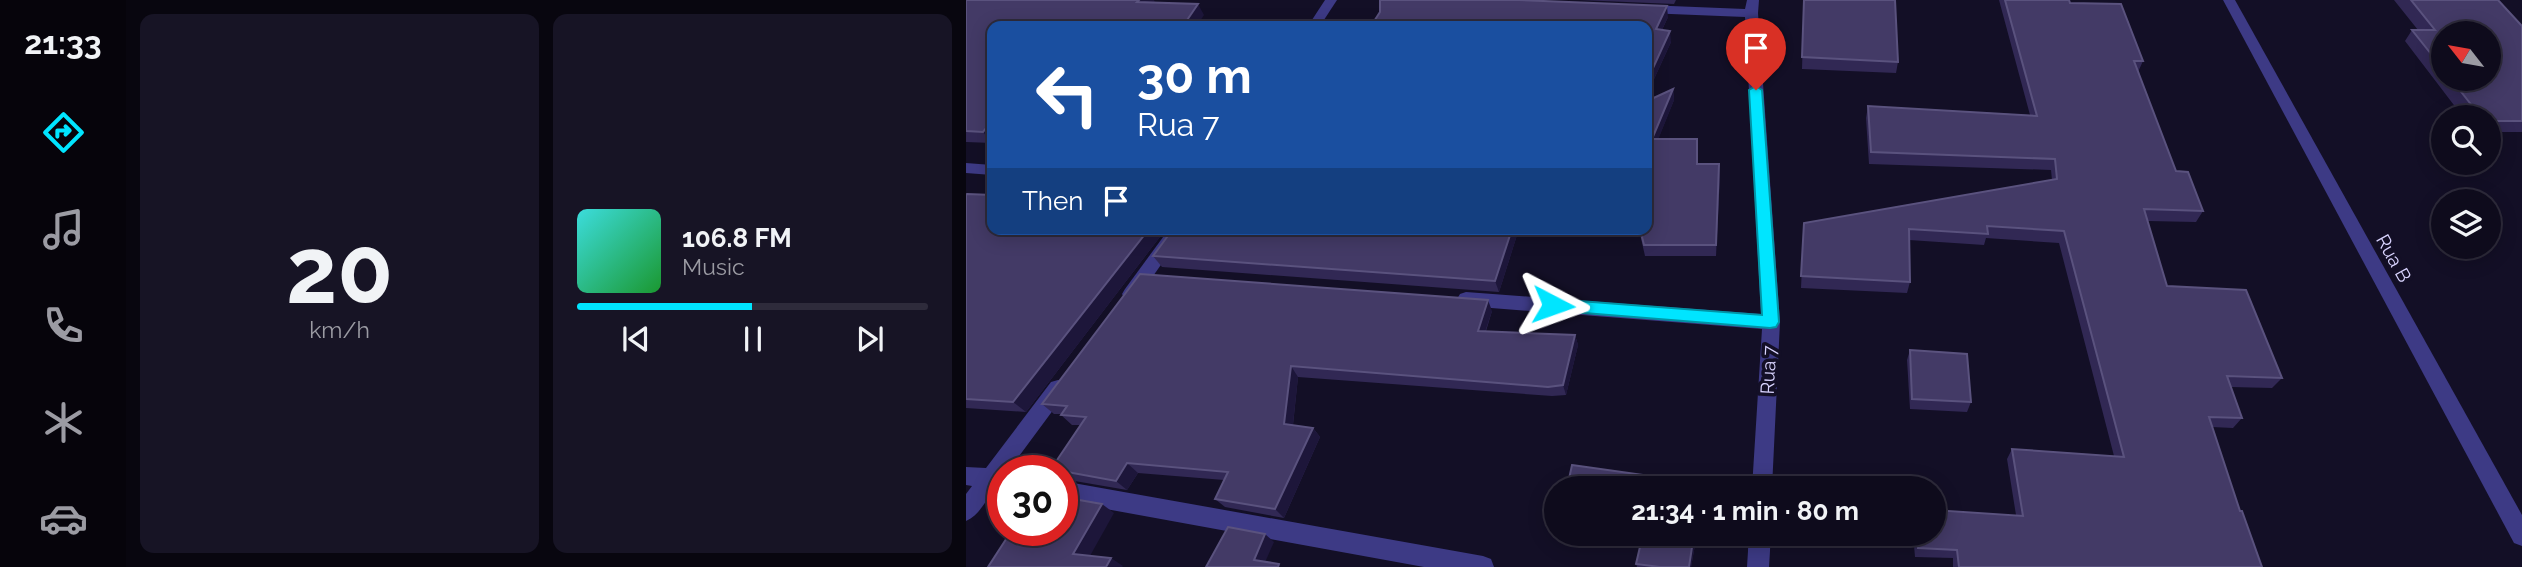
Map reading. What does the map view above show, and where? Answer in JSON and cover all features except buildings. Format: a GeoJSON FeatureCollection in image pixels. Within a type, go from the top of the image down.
{"type":"FeatureCollection","features":[{"type":"Feature","properties":{"kind":"street"},"geometry":{"type":"LineString","coordinates":[[1317,21],[1331,0]]}},
{"type":"Feature","properties":{"kind":"street","name":"Rua B"},"geometry":{"type":"LineString","coordinates":[[2230,0],[2522,536]]}},
{"type":"Feature","properties":{"kind":"street"},"geometry":{"type":"LineString","coordinates":[[1628,8],[1752,7]]}},
{"type":"Feature","properties":{"kind":"street","name":"Rua 7"},"geometry":{"type":"LineString","coordinates":[[1752,7],[1770,322],[1763,476]]}},
{"type":"Feature","properties":{"kind":"street"},"geometry":{"type":"LineString","coordinates":[[966,167],[987,169]]}},
{"type":"Feature","properties":{"kind":"street"},"geometry":{"type":"LineString","coordinates":[[1121,307],[1174,235]]}},
{"type":"Feature","properties":{"kind":"street"},"geometry":{"type":"LineString","coordinates":[[1145,275],[1173,277]]}},
{"type":"Feature","properties":{"kind":"street"},"geometry":{"type":"LineString","coordinates":[[1451,298],[1770,322]]}},
{"type":"Feature","properties":{"kind":"street"},"geometry":{"type":"LineString","coordinates":[[1014,455],[1072,371]]}},
{"type":"Feature","properties":{"kind":"street"},"geometry":{"type":"LineString","coordinates":[[966,476],[987,478]]}},
{"type":"Feature","properties":{"kind":"street"},"geometry":{"type":"LineString","coordinates":[[966,512],[987,490]]}},
{"type":"Feature","properties":{"kind":"street"},"geometry":{"type":"LineString","coordinates":[[1078,494],[1483,567]]}},
{"type":"Feature","properties":{"kind":"street"},"geometry":{"type":"LineString","coordinates":[[1758,567],[1759,546]]}},
{"type":"Feature","properties":{"kind":"route"},"geometry":{"type":"LineString","coordinates":[[1553,305],[1770,322],[1756,90]]}}]}
